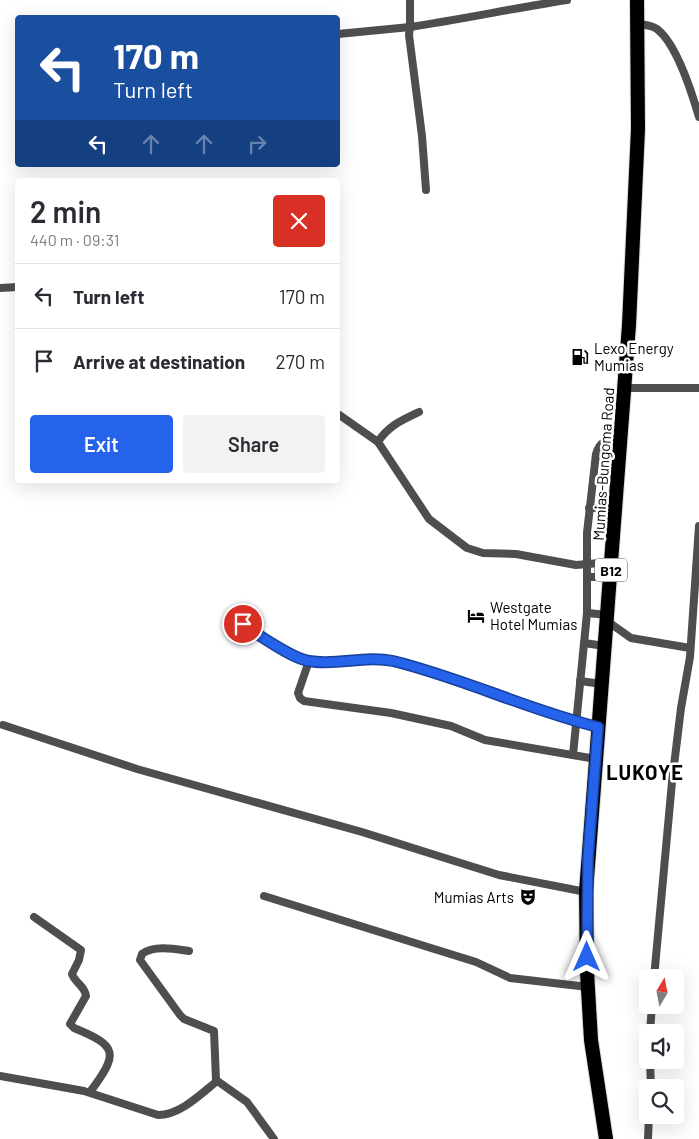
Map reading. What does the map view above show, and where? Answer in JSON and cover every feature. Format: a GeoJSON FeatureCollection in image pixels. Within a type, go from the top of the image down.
{"type":"FeatureCollection","features":[{"type":"Feature","properties":{"kind":"highway","name":"Mumias-Bungoma Road"},"geometry":{"type":"LineString","coordinates":[[606,1139],[592,1040],[588,987],[586,892],[621,439],[636,194],[638,0]]}},
{"type":"Feature","properties":{"kind":"street"},"geometry":{"type":"LineString","coordinates":[[410,0],[409,35],[422,136],[426,190]]}},
{"type":"Feature","properties":{"kind":"street"},"geometry":{"type":"LineString","coordinates":[[340,34],[410,27],[462,19],[526,5],[563,0]]}},
{"type":"Feature","properties":{"kind":"street"},"geometry":{"type":"LineString","coordinates":[[638,24],[655,28],[671,46],[690,85],[699,117]]}},
{"type":"Feature","properties":{"kind":"street"},"geometry":{"type":"LineString","coordinates":[[0,288],[15,287]]}},
{"type":"Feature","properties":{"kind":"street"},"geometry":{"type":"LineString","coordinates":[[624,388],[699,388]]}},
{"type":"Feature","properties":{"kind":"street"},"geometry":{"type":"LineString","coordinates":[[378,442],[392,426],[419,412]]}},
{"type":"Feature","properties":{"kind":"street"},"geometry":{"type":"LineString","coordinates":[[340,415],[378,442],[429,519],[467,548],[483,553],[516,554],[558,563],[588,564],[612,562]]}},
{"type":"Feature","properties":{"kind":"street"},"geometry":{"type":"LineString","coordinates":[[573,755],[586,614],[589,508],[598,446],[605,441],[621,439]]}},
{"type":"Feature","properties":{"kind":"street"},"geometry":{"type":"LineString","coordinates":[[589,508],[616,508]]}},
{"type":"Feature","properties":{"kind":"street"},"geometry":{"type":"LineString","coordinates":[[655,969],[672,782],[681,708],[690,657],[699,526]]}},
{"type":"Feature","properties":{"kind":"street"},"geometry":{"type":"LineString","coordinates":[[588,577],[611,577]]}},
{"type":"Feature","properties":{"kind":"street"},"geometry":{"type":"LineString","coordinates":[[586,614],[608,618],[631,638],[690,648]]}},
{"type":"Feature","properties":{"kind":"street"},"geometry":{"type":"LineString","coordinates":[[240,618],[249,629],[296,657],[309,661],[391,661],[446,676],[575,722],[598,727]]}},
{"type":"Feature","properties":{"kind":"street"},"geometry":{"type":"LineString","coordinates":[[584,643],[605,646]]}},
{"type":"Feature","properties":{"kind":"street"},"geometry":{"type":"LineString","coordinates":[[690,657],[699,660]]}},
{"type":"Feature","properties":{"kind":"street"},"geometry":{"type":"LineString","coordinates":[[309,661],[298,693],[304,701],[392,713],[451,726],[485,740],[596,759]]}},
{"type":"Feature","properties":{"kind":"street"},"geometry":{"type":"LineString","coordinates":[[580,681],[602,684]]}},
{"type":"Feature","properties":{"kind":"street"},"geometry":{"type":"LineString","coordinates":[[3,725],[146,772],[362,832],[499,875],[586,892]]}},
{"type":"Feature","properties":{"kind":"street"},"geometry":{"type":"LineString","coordinates":[[264,896],[476,962],[513,979],[588,987]]}},
{"type":"Feature","properties":{"kind":"street"},"geometry":{"type":"LineString","coordinates":[[34,917],[81,950],[79,960],[72,974],[85,990],[86,996],[70,1024],[102,1040],[107,1045],[109,1051],[101,1077],[90,1092]]}},
{"type":"Feature","properties":{"kind":"street"},"geometry":{"type":"LineString","coordinates":[[189,951],[174,949],[148,951],[141,956],[140,962],[183,1018],[214,1031],[214,1073],[217,1081],[248,1102],[274,1139]]}},
{"type":"Feature","properties":{"kind":"street"},"geometry":{"type":"LineString","coordinates":[[0,1076],[90,1092],[151,1114],[164,1115],[185,1105],[217,1081]]}},
{"type":"Feature","properties":{"kind":"street"},"geometry":{"type":"LineString","coordinates":[[648,1139],[649,1124]]}},
{"type":"Feature","properties":{"kind":"place","name":"Lexo Energy Mumias"},"geometry":{"type":"Point","coordinates":[580,357]}},
{"type":"Feature","properties":{"kind":"place","name":"Westgate Hotel Mumias"},"geometry":{"type":"Point","coordinates":[476,616]}},
{"type":"Feature","properties":{"kind":"place","name":"Mumias Arts"},"geometry":{"type":"Point","coordinates":[528,897]}},
{"type":"Feature","properties":{"kind":"district","name":"LUKOYE"},"geometry":{"type":"Point","coordinates":[645,772]}},
{"type":"Feature","properties":{"kind":"route"},"geometry":{"type":"LineString","coordinates":[[243,624],[303,660],[320,662],[391,661],[446,676],[568,720],[598,727],[586,892],[587,957]]}}]}
